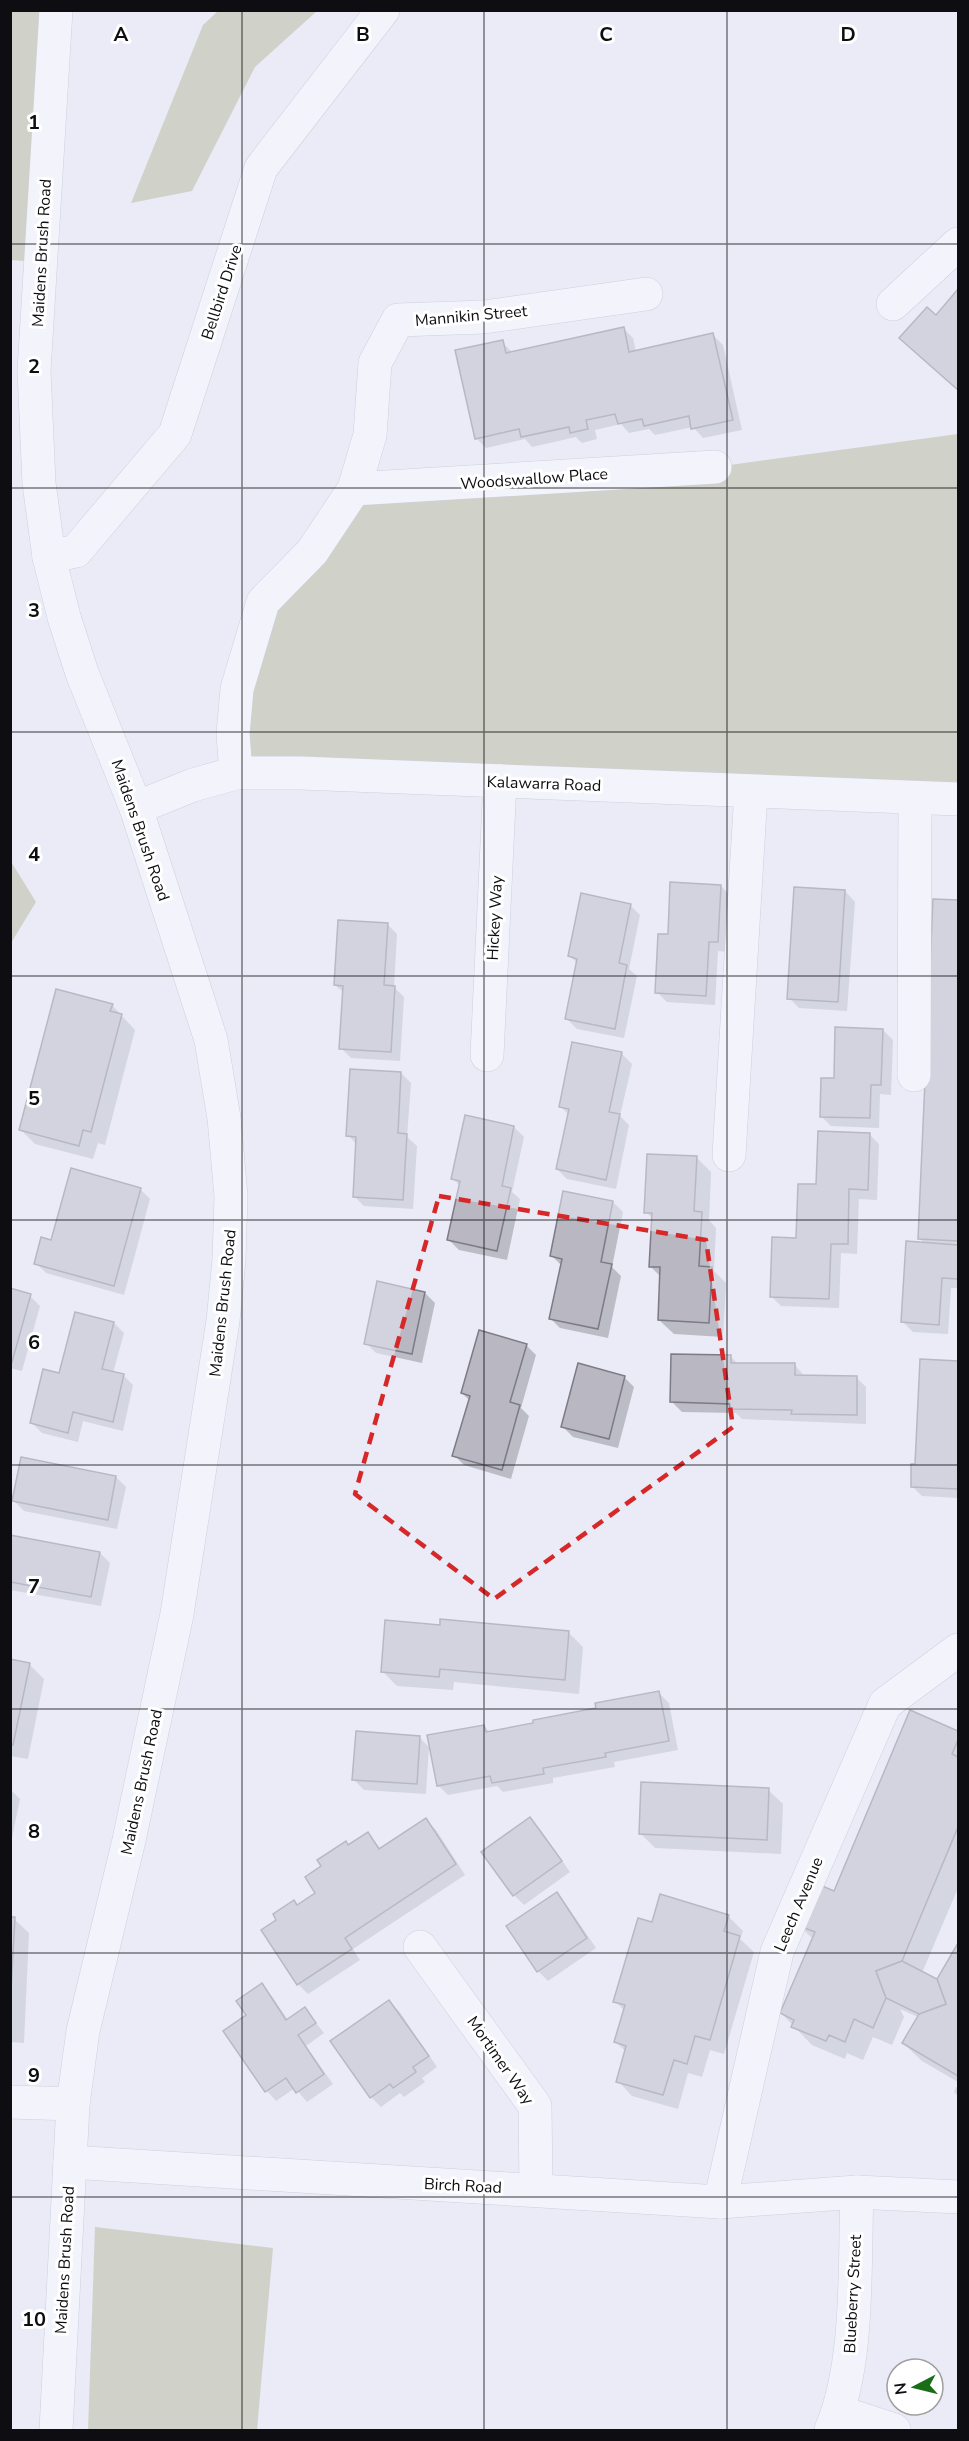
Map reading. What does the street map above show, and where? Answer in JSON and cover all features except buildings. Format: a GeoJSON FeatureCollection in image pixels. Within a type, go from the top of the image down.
{"type":"FeatureCollection","features":[{"type":"Feature","properties":{"kind":"street","name":"Maidens Brush Road"},"geometry":{"type":"LineString","coordinates":[[56,10],[22,371],[49,557],[64,617],[82,673],[136,808],[212,1040],[224,1118],[231,1196],[229,1260],[223,1321],[177,1614],[129,1840],[83,2031],[73,2104],[56,2430]]}},
{"type":"Feature","properties":{"kind":"street","name":"Bellbird Drive"},"geometry":{"type":"LineString","coordinates":[[49,557],[75,551],[175,434],[261,168],[383,10]]}},
{"type":"Feature","properties":{"kind":"street"},"geometry":{"type":"LineString","coordinates":[[892,304],[958,244]]}},
{"type":"Feature","properties":{"kind":"street","name":"Mannikin Street"},"geometry":{"type":"LineString","coordinates":[[236,773],[233,734],[237,689],[263,602],[312,552],[354,489],[370,435],[375,363],[398,320],[484,317],[646,294]]}},
{"type":"Feature","properties":{"kind":"street","name":"Woodswallow Place"},"geometry":{"type":"LineString","coordinates":[[354,489],[715,467]]}},
{"type":"Feature","properties":{"kind":"street","name":"Kalawarra Road"},"geometry":{"type":"LineString","coordinates":[[136,808],[193,785],[236,773],[301,773],[958,799]]}},
{"type":"Feature","properties":{"kind":"street","name":"Hickey Way"},"geometry":{"type":"LineString","coordinates":[[487,1055],[500,781]]}},
{"type":"Feature","properties":{"kind":"street"},"geometry":{"type":"LineString","coordinates":[[729,1155],[751,792]]}},
{"type":"Feature","properties":{"kind":"street"},"geometry":{"type":"LineString","coordinates":[[914,1075],[915,798]]}},
{"type":"Feature","properties":{"kind":"street","name":"Leech Avenue"},"geometry":{"type":"LineString","coordinates":[[720,2202],[777,1952],[885,1704],[958,1650]]}},
{"type":"Feature","properties":{"kind":"street","name":"Mortimer Way"},"geometry":{"type":"LineString","coordinates":[[420,1947],[535,2106],[536,2189]]}},
{"type":"Feature","properties":{"kind":"street"},"geometry":{"type":"LineString","coordinates":[[10,2102],[73,2104]]}},
{"type":"Feature","properties":{"kind":"street","name":"Birch Road"},"geometry":{"type":"LineString","coordinates":[[70,2162],[720,2202],[857,2192],[958,2197]]}},
{"type":"Feature","properties":{"kind":"street","name":"Blueberry Street"},"geometry":{"type":"LineString","coordinates":[[835,2421],[851,2349],[857,2192]]}},
{"type":"Feature","properties":{"kind":"street"},"geometry":{"type":"LineString","coordinates":[[835,2421],[894,2430]]}},
{"type":"Feature","properties":{"kind":"highlighted area"},"geometry":{"type":"Polygon","coordinates":[[[439,1196],[706,1240],[733,1427],[494,1599],[355,1494],[439,1196]]]}},
{"type":"Feature","properties":{"kind":"green space"},"geometry":{"type":"Polygon","coordinates":[[[10,11],[52,11],[37,262],[11,260],[10,11]]]}},
{"type":"Feature","properties":{"kind":"green space"},"geometry":{"type":"Polygon","coordinates":[[[218,11],[317,11],[255,67],[192,191],[131,203],[203,25],[218,11]]]}},
{"type":"Feature","properties":{"kind":"green space"},"geometry":{"type":"Polygon","coordinates":[[[958,434],[958,799],[236,773],[263,602],[354,489],[715,467],[958,434]]]}},
{"type":"Feature","properties":{"kind":"green space"},"geometry":{"type":"Polygon","coordinates":[[[10,860],[36,902],[11,943],[10,943],[10,860]]]}},
{"type":"Feature","properties":{"kind":"green space"},"geometry":{"type":"Polygon","coordinates":[[[95,2227],[273,2248],[257,2430],[88,2430],[95,2227]]]}}]}
